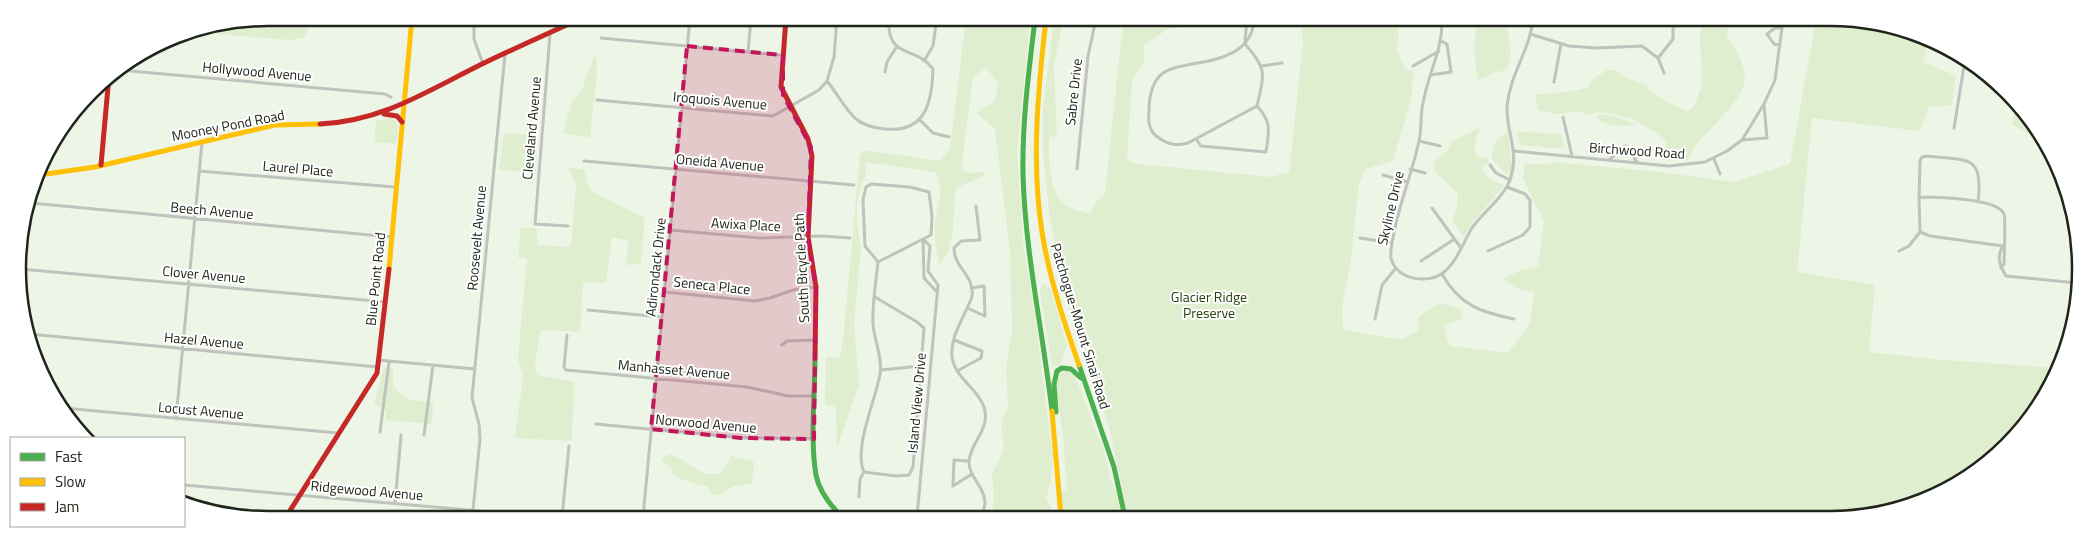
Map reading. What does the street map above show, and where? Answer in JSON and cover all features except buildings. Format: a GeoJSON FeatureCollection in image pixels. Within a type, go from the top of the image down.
{"type":"FeatureCollection","features":[{"type":"Feature","properties":{"kind":"main road","name":"Blue Point Road"},"geometry":{"type":"LineString","coordinates":[[290,511],[377,372],[386,302],[411,26]]}},
{"type":"Feature","properties":{"kind":"main road","name":"Mooney Pond Road"},"geometry":{"type":"LineString","coordinates":[[46,174],[101,165],[275,125],[336,123],[368,118],[382,114],[483,64],[566,26]]}},
{"type":"Feature","properties":{"kind":"main road","name":"South Bicycle Path"},"geometry":{"type":"LineString","coordinates":[[785,26],[781,87],[811,147],[808,237],[816,288],[814,396],[816,476],[829,503],[836,511]]}},
{"type":"Feature","properties":{"kind":"main road","name":"Patchogue-Mount Sinai Road"},"geometry":{"type":"LineString","coordinates":[[1034,26],[1024,125],[1023,181],[1027,230],[1055,427],[1061,511]]}},
{"type":"Feature","properties":{"kind":"main road","name":"Patchogue-Mount Sinai Road"},"geometry":{"type":"LineString","coordinates":[[1045,26],[1035,130],[1035,180],[1040,221],[1055,290],[1115,470],[1124,511]]}},
{"type":"Feature","properties":{"kind":"main road"},"geometry":{"type":"LineString","coordinates":[[101,165],[108,87]]}},
{"type":"Feature","properties":{"kind":"main road"},"geometry":{"type":"LineString","coordinates":[[405,88],[409,94],[420,95]]}},
{"type":"Feature","properties":{"kind":"main road"},"geometry":{"type":"LineString","coordinates":[[382,114],[398,116],[402,122]]}},
{"type":"Feature","properties":{"kind":"main road"},"geometry":{"type":"LineString","coordinates":[[1055,427],[1056,407],[1053,380],[1057,372],[1065,368],[1071,368],[1078,372],[1098,419]]}},
{"type":"Feature","properties":{"kind":"main road"},"geometry":{"type":"LineString","coordinates":[[1058,511],[1060,491]]}},
{"type":"Feature","properties":{"kind":"street"},"geometry":{"type":"LineString","coordinates":[[474,26],[474,39],[483,64]]}},
{"type":"Feature","properties":{"kind":"street","name":"Adirondack Drive"},"geometry":{"type":"LineString","coordinates":[[643,511],[689,26]]}},
{"type":"Feature","properties":{"kind":"street"},"geometry":{"type":"LineString","coordinates":[[748,52],[751,26]]}},
{"type":"Feature","properties":{"kind":"street"},"geometry":{"type":"LineString","coordinates":[[836,26],[834,57],[827,82],[856,119],[868,125],[888,129],[902,128],[919,119],[930,101],[933,69],[924,61],[897,46],[889,35],[889,26]]}},
{"type":"Feature","properties":{"kind":"street"},"geometry":{"type":"LineString","coordinates":[[924,61],[933,46],[936,26]]}},
{"type":"Feature","properties":{"kind":"street","name":"Sabre Drive"},"geometry":{"type":"LineString","coordinates":[[1076,168],[1088,56],[1094,26]]}},
{"type":"Feature","properties":{"kind":"street"},"geometry":{"type":"LineString","coordinates":[[1246,26],[1245,44],[1262,66],[1264,74],[1257,106],[1196,140],[1177,146],[1155,136],[1149,122],[1149,101],[1152,86],[1156,80],[1164,72],[1214,60],[1230,54],[1245,44],[1253,32],[1253,26]]}},
{"type":"Feature","properties":{"kind":"street","name":"Skyline Drive"},"geometry":{"type":"LineString","coordinates":[[1396,268],[1392,260],[1392,243],[1410,169],[1419,141],[1422,105],[1439,51],[1442,26]]}},
{"type":"Feature","properties":{"kind":"street"},"geometry":{"type":"LineString","coordinates":[[1374,319],[1382,285],[1396,268],[1403,276],[1410,278],[1425,278],[1442,274],[1447,270],[1472,228],[1507,187],[1510,180],[1514,151],[1508,117],[1509,88],[1532,26]]}},
{"type":"Feature","properties":{"kind":"street"},"geometry":{"type":"LineString","coordinates":[[1658,58],[1673,39],[1673,26]]}},
{"type":"Feature","properties":{"kind":"street"},"geometry":{"type":"LineString","coordinates":[[1780,46],[1774,44],[1767,34],[1775,28],[1782,28]]}},
{"type":"Feature","properties":{"kind":"street","name":"Birchwood Road"},"geometry":{"type":"LineString","coordinates":[[1514,151],[1681,166],[1714,159],[1742,140],[1764,104],[1775,80],[1782,28]]}},
{"type":"Feature","properties":{"kind":"street","name":"Cleveland Avenue"},"geometry":{"type":"LineString","coordinates":[[550,34],[535,224],[568,226]]}},
{"type":"Feature","properties":{"kind":"street"},"geometry":{"type":"LineString","coordinates":[[1530,34],[1561,44],[1597,48],[1637,45],[1645,48],[1658,58],[1664,73]]}},
{"type":"Feature","properties":{"kind":"street"},"geometry":{"type":"LineString","coordinates":[[601,38],[783,55]]}},
{"type":"Feature","properties":{"kind":"street"},"geometry":{"type":"LineString","coordinates":[[1430,75],[1451,72],[1447,44],[1441,41]]}},
{"type":"Feature","properties":{"kind":"street"},"geometry":{"type":"LineString","coordinates":[[1554,82],[1561,44]]}},
{"type":"Feature","properties":{"kind":"street"},"geometry":{"type":"LineString","coordinates":[[885,72],[887,62],[897,46]]}},
{"type":"Feature","properties":{"kind":"street"},"geometry":{"type":"LineString","coordinates":[[1414,66],[1439,51]]}},
{"type":"Feature","properties":{"kind":"street","name":"Roosevelt Avenue"},"geometry":{"type":"LineString","coordinates":[[473,510],[480,439],[479,424],[472,398],[505,54]]}},
{"type":"Feature","properties":{"kind":"street"},"geometry":{"type":"LineString","coordinates":[[1262,66],[1275,65],[1282,62]]}},
{"type":"Feature","properties":{"kind":"street"},"geometry":{"type":"LineString","coordinates":[[1954,128],[1964,67]]}},
{"type":"Feature","properties":{"kind":"street","name":"Hollywood Avenue"},"geometry":{"type":"LineString","coordinates":[[128,71],[384,94],[392,97]]}},
{"type":"Feature","properties":{"kind":"street","name":"Iroquois Avenue"},"geometry":{"type":"LineString","coordinates":[[596,100],[774,116],[819,90],[827,82]]}},
{"type":"Feature","properties":{"kind":"street"},"geometry":{"type":"LineString","coordinates":[[1742,140],[1767,138],[1764,104]]}},
{"type":"Feature","properties":{"kind":"street"},"geometry":{"type":"LineString","coordinates":[[1196,140],[1202,146],[1266,152],[1269,126],[1264,114],[1257,106]]}},
{"type":"Feature","properties":{"kind":"street"},"geometry":{"type":"LineString","coordinates":[[1563,117],[1572,156]]}},
{"type":"Feature","properties":{"kind":"street"},"geometry":{"type":"LineString","coordinates":[[919,119],[934,133],[949,137]]}},
{"type":"Feature","properties":{"kind":"street"},"geometry":{"type":"LineString","coordinates":[[1419,141],[1440,146]]}},
{"type":"Feature","properties":{"kind":"street"},"geometry":{"type":"LineString","coordinates":[[176,419],[202,142]]}},
{"type":"Feature","properties":{"kind":"street"},"geometry":{"type":"LineString","coordinates":[[1610,160],[1625,146],[1638,163]]}},
{"type":"Feature","properties":{"kind":"street"},"geometry":{"type":"LineString","coordinates":[[1899,251],[1909,246],[1920,232],[1919,197],[1920,161],[1922,157],[1927,156],[1973,163],[1977,167],[1980,176],[1978,202]]}},
{"type":"Feature","properties":{"kind":"street"},"geometry":{"type":"LineString","coordinates":[[1714,159],[1720,174]]}},
{"type":"Feature","properties":{"kind":"street","name":"Oneida Avenue"},"geometry":{"type":"LineString","coordinates":[[584,161],[854,185]]}},
{"type":"Feature","properties":{"kind":"street"},"geometry":{"type":"LineString","coordinates":[[1490,166],[1496,173],[1510,180]]}},
{"type":"Feature","properties":{"kind":"street"},"geometry":{"type":"LineString","coordinates":[[1410,169],[1425,174]]}},
{"type":"Feature","properties":{"kind":"street","name":"Laurel Place"},"geometry":{"type":"LineString","coordinates":[[199,171],[395,187]]}},
{"type":"Feature","properties":{"kind":"street"},"geometry":{"type":"LineString","coordinates":[[1383,175],[1407,182]]}},
{"type":"Feature","properties":{"kind":"street"},"geometry":{"type":"LineString","coordinates":[[859,497],[860,479],[864,472],[862,466],[863,439],[881,370],[873,324],[878,262],[865,246],[863,200],[866,187],[870,184],[910,187],[929,192],[932,216],[931,235],[878,262]]}},
{"type":"Feature","properties":{"kind":"street"},"geometry":{"type":"LineString","coordinates":[[1488,251],[1523,235],[1530,227],[1530,200],[1525,194],[1507,187]]}},
{"type":"Feature","properties":{"kind":"street"},"geometry":{"type":"LineString","coordinates":[[1919,197],[1978,202],[2000,207],[2005,214],[2003,246],[2000,250],[2001,268],[2006,276],[2071,282]]}},
{"type":"Feature","properties":{"kind":"street","name":"Beech Avenue"},"geometry":{"type":"LineString","coordinates":[[35,204],[391,237]]}},
{"type":"Feature","properties":{"kind":"street"},"geometry":{"type":"LineString","coordinates":[[976,206],[980,240],[961,241],[954,248],[956,261],[969,278],[972,296],[954,340],[952,356],[957,371],[964,382],[979,398],[985,412],[984,428],[972,449],[969,461],[972,474],[980,486],[985,502],[983,511]]}},
{"type":"Feature","properties":{"kind":"street"},"geometry":{"type":"LineString","coordinates":[[1432,208],[1453,240],[1461,248]]}},
{"type":"Feature","properties":{"kind":"street","name":"Awixa Place"},"geometry":{"type":"LineString","coordinates":[[670,230],[760,238],[850,238]]}},
{"type":"Feature","properties":{"kind":"street"},"geometry":{"type":"LineString","coordinates":[[1920,232],[1930,236],[2003,246]]}},
{"type":"Feature","properties":{"kind":"street"},"geometry":{"type":"LineString","coordinates":[[1360,238],[1392,243]]}},
{"type":"Feature","properties":{"kind":"street"},"geometry":{"type":"LineString","coordinates":[[923,239],[930,246],[928,271],[938,285],[936,291],[924,278],[923,239]]}},
{"type":"Feature","properties":{"kind":"street"},"geometry":{"type":"LineString","coordinates":[[1421,261],[1453,240]]}},
{"type":"Feature","properties":{"kind":"street","name":"Clover Avenue"},"geometry":{"type":"LineString","coordinates":[[26,270],[386,302]]}},
{"type":"Feature","properties":{"kind":"street"},"geometry":{"type":"LineString","coordinates":[[1442,274],[1453,292],[1477,309],[1514,319]]}},
{"type":"Feature","properties":{"kind":"street"},"geometry":{"type":"LineString","coordinates":[[967,308],[985,316],[984,286],[971,288]]}},
{"type":"Feature","properties":{"kind":"street","name":"Seneca Place"},"geometry":{"type":"LineString","coordinates":[[665,292],[755,301],[793,290],[816,288]]}},
{"type":"Feature","properties":{"kind":"street","name":"Island View Drive"},"geometry":{"type":"LineString","coordinates":[[918,511],[936,291]]}},
{"type":"Feature","properties":{"kind":"street"},"geometry":{"type":"LineString","coordinates":[[864,472],[896,476],[909,475],[913,467],[924,328],[875,297]]}},
{"type":"Feature","properties":{"kind":"street"},"geometry":{"type":"LineString","coordinates":[[588,310],[661,317]]}},
{"type":"Feature","properties":{"kind":"street","name":"Hazel Avenue"},"geometry":{"type":"LineString","coordinates":[[36,335],[378,367]]}},
{"type":"Feature","properties":{"kind":"street","name":"Manhasset Avenue"},"geometry":{"type":"LineString","coordinates":[[567,335],[564,367],[566,370],[747,387],[788,396],[814,396]]}},
{"type":"Feature","properties":{"kind":"street"},"geometry":{"type":"LineString","coordinates":[[782,345],[787,341],[815,340]]}},
{"type":"Feature","properties":{"kind":"street"},"geometry":{"type":"LineString","coordinates":[[954,340],[982,351],[981,358],[957,371]]}},
{"type":"Feature","properties":{"kind":"street"},"geometry":{"type":"LineString","coordinates":[[378,360],[475,369]]}},
{"type":"Feature","properties":{"kind":"street"},"geometry":{"type":"LineString","coordinates":[[380,432],[389,362]]}},
{"type":"Feature","properties":{"kind":"street"},"geometry":{"type":"LineString","coordinates":[[424,435],[432,365]]}},
{"type":"Feature","properties":{"kind":"street"},"geometry":{"type":"LineString","coordinates":[[881,370],[920,366]]}},
{"type":"Feature","properties":{"kind":"street","name":"Locust Avenue"},"geometry":{"type":"LineString","coordinates":[[71,409],[338,433]]}},
{"type":"Feature","properties":{"kind":"street","name":"Norwood Avenue"},"geometry":{"type":"LineString","coordinates":[[596,424],[741,438],[814,440]]}},
{"type":"Feature","properties":{"kind":"street"},"geometry":{"type":"LineString","coordinates":[[395,503],[401,435]]}},
{"type":"Feature","properties":{"kind":"street"},"geometry":{"type":"LineString","coordinates":[[563,511],[569,446]]}},
{"type":"Feature","properties":{"kind":"street"},"geometry":{"type":"LineString","coordinates":[[969,461],[954,460],[953,486],[972,474]]}},
{"type":"Feature","properties":{"kind":"street","name":"Ridgewood Avenue"},"geometry":{"type":"LineString","coordinates":[[185,485],[484,511]]}},
{"type":"Feature","properties":{"kind":"highlighted area"},"geometry":{"type":"Polygon","coordinates":[[[687,46],[783,55],[783,95],[811,147],[808,237],[816,287],[814,439],[741,438],[651,429],[687,46]]]}},
{"type":"Feature","properties":{"kind":"green space"},"geometry":{"type":"Polygon","coordinates":[[[268,26],[306,26],[308,29],[303,38],[290,40],[216,34],[216,32],[237,28],[268,26]]]}},
{"type":"Feature","properties":{"kind":"green space"},"geometry":{"type":"Polygon","coordinates":[[[965,26],[1029,26],[1017,155],[1023,243],[1034,309],[1053,458],[1051,480],[1046,498],[1051,511],[993,511],[994,496],[992,474],[1004,450],[1001,420],[1008,407],[1006,368],[1012,330],[1010,251],[995,129],[977,113],[995,102],[998,84],[986,67],[973,78],[962,169],[969,173],[983,172],[986,175],[956,188],[953,229],[949,250],[939,264],[935,245],[935,220],[941,192],[936,172],[866,162],[865,180],[862,181],[857,205],[857,225],[861,248],[854,324],[859,384],[837,448],[836,407],[825,405],[826,357],[840,358],[843,340],[860,154],[865,151],[871,151],[940,161],[950,148],[965,26]]]}},
{"type":"Feature","properties":{"kind":"green space","name":"Glacier Ridge Preserve"},"geometry":{"type":"Polygon","coordinates":[[[1053,26],[1062,26],[1054,65],[1057,138],[1050,136],[1051,174],[1056,194],[1061,201],[1072,209],[1090,214],[1096,202],[1105,194],[1124,26],[1181,26],[1166,30],[1143,46],[1145,59],[1132,80],[1127,160],[1139,164],[1270,177],[1289,172],[1303,44],[1302,26],[1399,26],[1397,48],[1404,68],[1415,73],[1411,87],[1413,92],[1393,161],[1366,169],[1359,183],[1350,267],[1342,305],[1343,330],[1402,340],[1419,330],[1418,317],[1440,303],[1461,309],[1462,319],[1444,326],[1448,343],[1451,346],[1508,353],[1530,323],[1534,292],[1518,289],[1503,279],[1521,270],[1538,266],[1544,221],[1523,179],[1525,163],[1551,165],[1552,162],[1659,172],[1734,182],[1790,164],[1815,26],[1861,28],[1877,31],[1925,46],[1924,62],[1956,76],[1952,105],[1929,107],[1920,131],[1812,118],[1797,272],[1875,285],[1869,352],[1943,360],[2050,367],[2039,390],[2022,416],[2001,440],[1977,461],[1937,486],[1907,498],[1861,509],[1830,511],[1127,511],[1109,426],[1067,302],[1050,220],[1043,154],[1043,107],[1053,26]]]}},
{"type":"Feature","properties":{"kind":"green space"},"geometry":{"type":"Polygon","coordinates":[[[1477,26],[1506,26],[1511,53],[1505,71],[1495,72],[1478,80],[1475,34],[1477,26]]]}},
{"type":"Feature","properties":{"kind":"green space"},"geometry":{"type":"Polygon","coordinates":[[[1702,26],[1728,26],[1727,37],[1739,56],[1745,79],[1740,95],[1697,143],[1687,161],[1662,160],[1666,141],[1657,133],[1633,119],[1602,112],[1586,115],[1579,111],[1556,114],[1538,110],[1534,95],[1574,91],[1588,87],[1593,79],[1607,70],[1615,70],[1624,77],[1648,86],[1646,89],[1670,104],[1687,111],[1694,106],[1702,85],[1700,35],[1702,26]]]}},
{"type":"Feature","properties":{"kind":"green space"},"geometry":{"type":"Polygon","coordinates":[[[596,52],[597,74],[590,138],[563,133],[571,103],[582,89],[596,52]]]}},
{"type":"Feature","properties":{"kind":"green space"},"geometry":{"type":"Polygon","coordinates":[[[2015,112],[2031,135],[2012,125],[2015,112]]]}},
{"type":"Feature","properties":{"kind":"green space"},"geometry":{"type":"Polygon","coordinates":[[[1599,114],[1613,116],[1636,124],[1622,126],[1603,123],[1598,121],[1597,116],[1599,114]]]}},
{"type":"Feature","properties":{"kind":"green space"},"geometry":{"type":"Polygon","coordinates":[[[390,118],[397,125],[396,144],[374,142],[376,121],[390,118]]]}},
{"type":"Feature","properties":{"kind":"green space"},"geometry":{"type":"Polygon","coordinates":[[[1481,127],[1475,142],[1477,157],[1487,158],[1489,162],[1481,167],[1488,177],[1504,186],[1472,223],[1464,237],[1452,221],[1457,209],[1458,194],[1434,171],[1433,162],[1446,152],[1452,141],[1481,127]]]}},
{"type":"Feature","properties":{"kind":"green space"},"geometry":{"type":"Polygon","coordinates":[[[1517,131],[1561,134],[1565,149],[1520,145],[1517,131]]]}},
{"type":"Feature","properties":{"kind":"green space"},"geometry":{"type":"Polygon","coordinates":[[[1508,132],[1512,170],[1506,174],[1492,159],[1495,142],[1508,132]]]}},
{"type":"Feature","properties":{"kind":"green space"},"geometry":{"type":"Polygon","coordinates":[[[504,133],[537,136],[536,174],[499,169],[504,133]]]}},
{"type":"Feature","properties":{"kind":"green space"},"geometry":{"type":"Polygon","coordinates":[[[568,168],[584,169],[588,185],[593,192],[645,218],[641,264],[626,265],[628,241],[612,237],[606,282],[583,283],[580,332],[541,330],[535,362],[537,375],[574,382],[572,441],[515,438],[523,377],[518,359],[527,258],[518,258],[521,228],[536,228],[538,245],[571,247],[576,184],[568,168]]]}},
{"type":"Feature","properties":{"kind":"green space"},"geometry":{"type":"Polygon","coordinates":[[[1042,284],[1045,284],[1051,290],[1067,344],[1060,366],[1052,367],[1040,291],[1042,284]]]}},
{"type":"Feature","properties":{"kind":"green space"},"geometry":{"type":"Polygon","coordinates":[[[384,367],[393,369],[393,387],[409,400],[434,402],[431,424],[386,420],[386,410],[374,404],[384,367]]]}},
{"type":"Feature","properties":{"kind":"green space"},"geometry":{"type":"Polygon","coordinates":[[[1068,371],[1074,373],[1102,444],[1114,490],[1120,490],[1124,511],[1061,511],[1060,491],[1067,490],[1063,436],[1056,386],[1061,372],[1068,371]]]}},
{"type":"Feature","properties":{"kind":"green space"},"geometry":{"type":"Polygon","coordinates":[[[669,454],[705,474],[721,474],[731,456],[754,462],[752,484],[733,486],[722,494],[712,495],[708,487],[683,480],[673,474],[671,468],[661,459],[669,454]]]}},
{"type":"Feature","properties":{"kind":"traffic: fast"},"geometry":{"type":"LineString","coordinates":[[1034,26],[1025,116],[1023,155],[1024,204],[1052,411]]}},
{"type":"Feature","properties":{"kind":"traffic: fast"},"geometry":{"type":"LineString","coordinates":[[815,358],[814,461],[820,487],[837,511]]}},
{"type":"Feature","properties":{"kind":"traffic: fast"},"geometry":{"type":"LineString","coordinates":[[1079,365],[1114,467],[1124,511]]}},
{"type":"Feature","properties":{"kind":"traffic: fast"},"geometry":{"type":"LineString","coordinates":[[1056,412],[1054,384],[1057,371],[1062,368],[1071,369],[1081,378]]}},
{"type":"Feature","properties":{"kind":"traffic: slow"},"geometry":{"type":"LineString","coordinates":[[389,269],[411,26]]}},
{"type":"Feature","properties":{"kind":"traffic: slow"},"geometry":{"type":"LineString","coordinates":[[1045,26],[1040,72],[1036,152],[1039,205],[1045,249],[1053,283],[1079,365]]}},
{"type":"Feature","properties":{"kind":"traffic: slow"},"geometry":{"type":"LineString","coordinates":[[46,174],[95,167],[275,125],[320,124]]}},
{"type":"Feature","properties":{"kind":"traffic: slow"},"geometry":{"type":"LineString","coordinates":[[1052,411],[1060,511]]}},
{"type":"Feature","properties":{"kind":"traffic: jam"},"geometry":{"type":"LineString","coordinates":[[320,124],[343,122],[364,117],[404,103],[494,58],[564,26]]}},
{"type":"Feature","properties":{"kind":"traffic: jam"},"geometry":{"type":"LineString","coordinates":[[785,26],[781,87],[808,139],[812,156],[808,237],[816,287],[815,358]]}},
{"type":"Feature","properties":{"kind":"traffic: jam"},"geometry":{"type":"LineString","coordinates":[[101,165],[108,87]]}},
{"type":"Feature","properties":{"kind":"traffic: jam"},"geometry":{"type":"LineString","coordinates":[[384,114],[397,116],[402,122]]}},
{"type":"Feature","properties":{"kind":"traffic: jam"},"geometry":{"type":"LineString","coordinates":[[290,511],[377,373],[389,269]]}}]}
